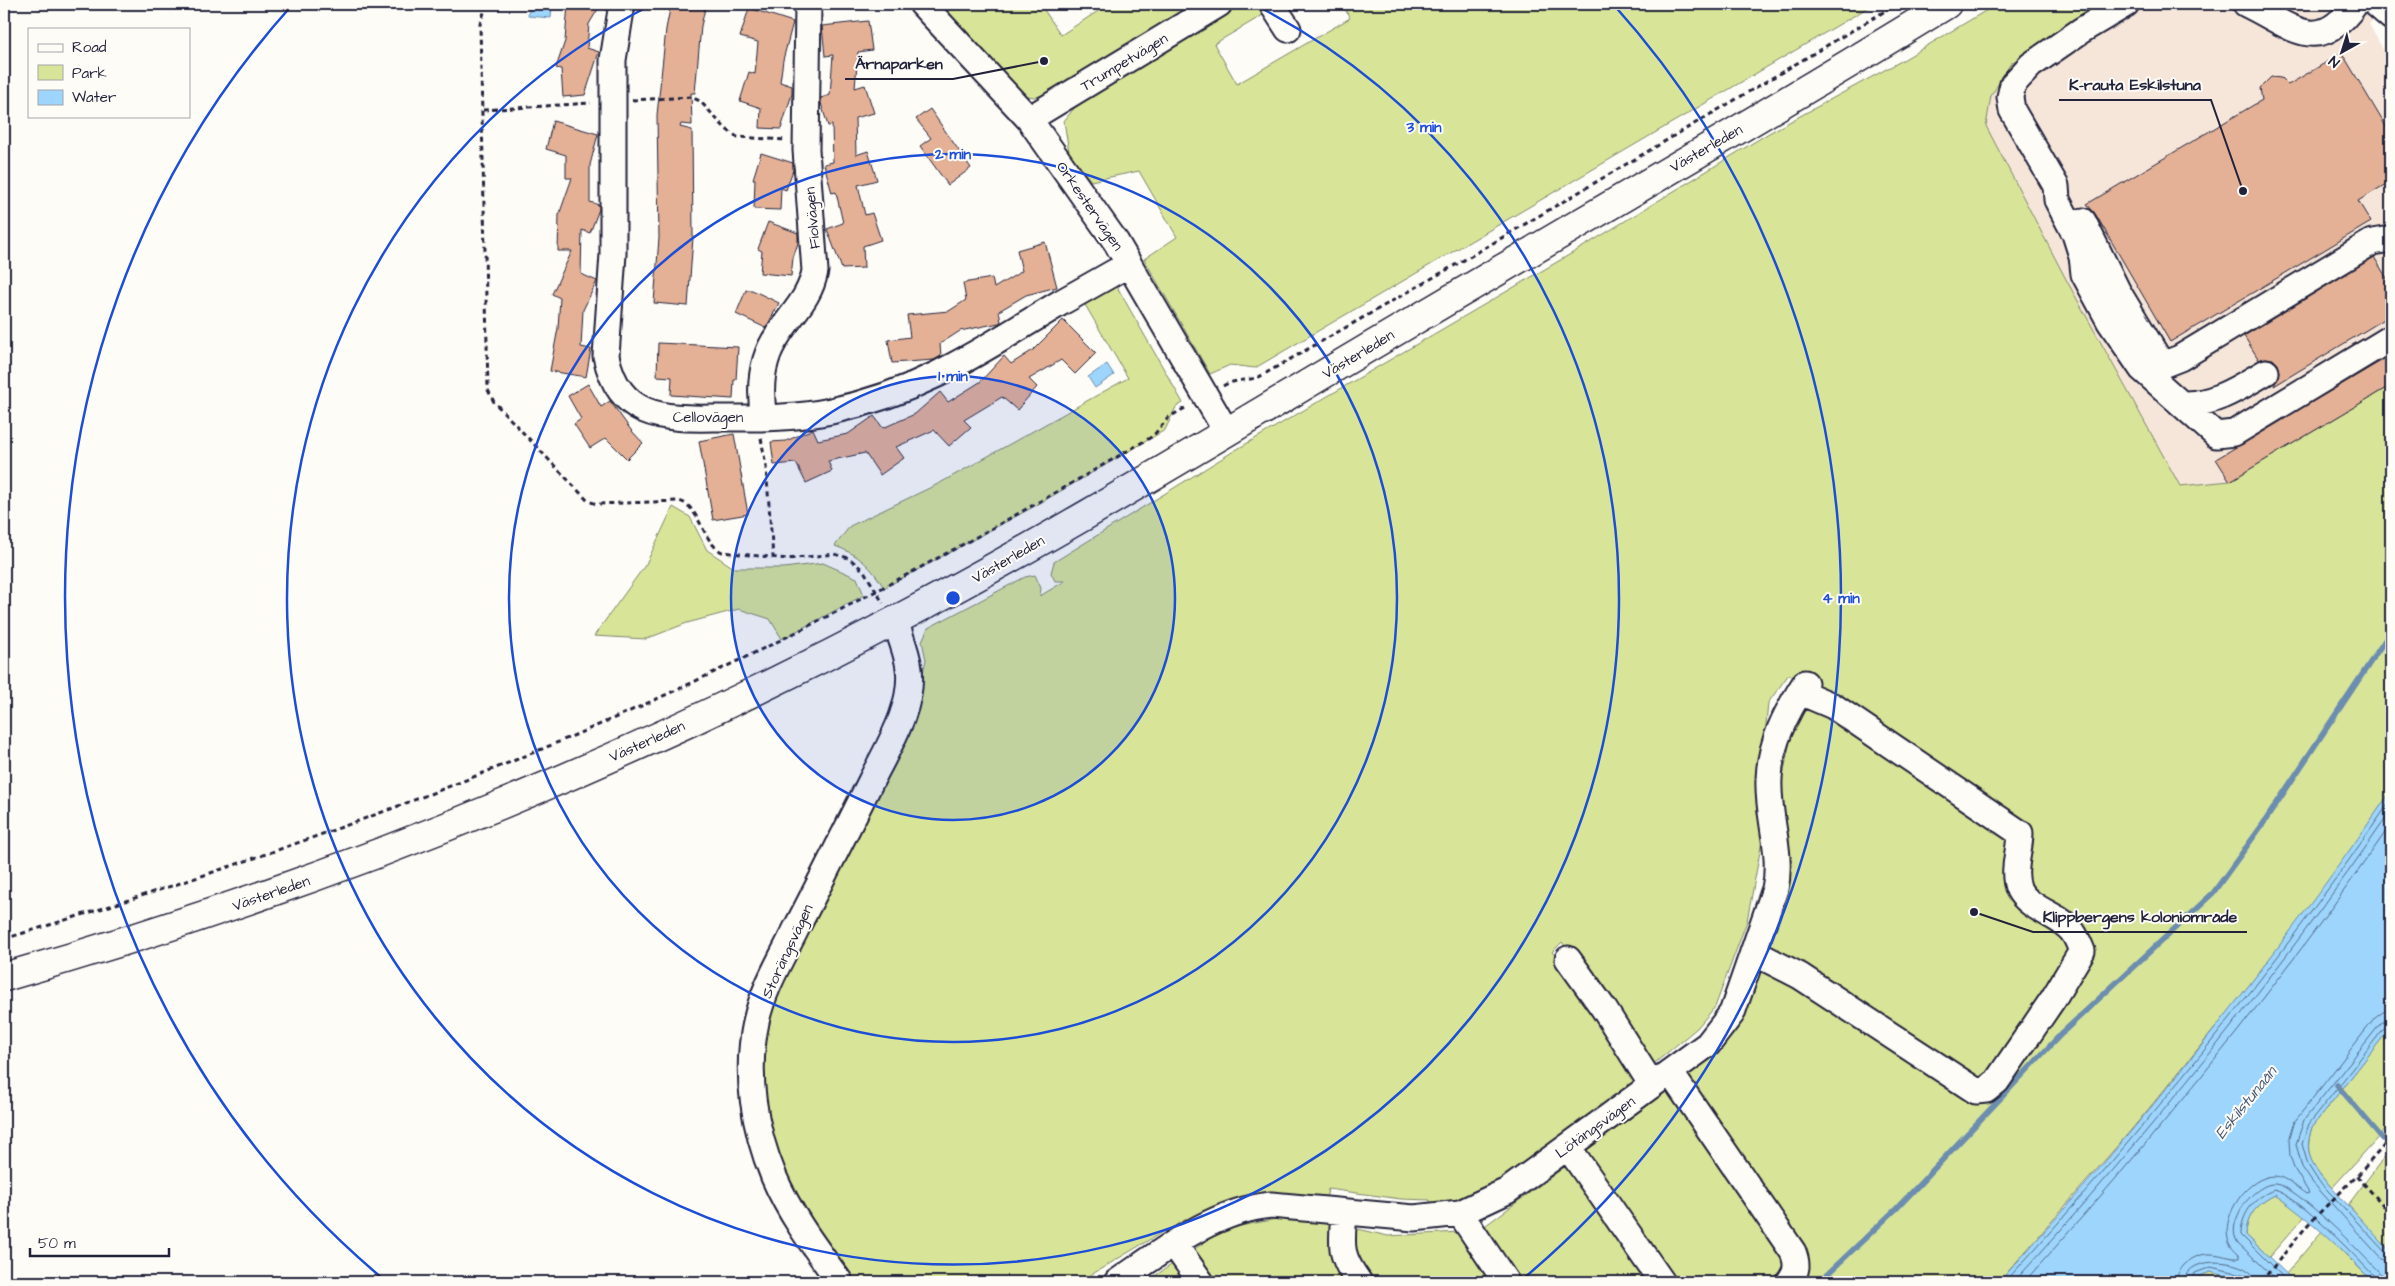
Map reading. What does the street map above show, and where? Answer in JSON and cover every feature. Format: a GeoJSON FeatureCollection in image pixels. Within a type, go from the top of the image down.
{"type":"FeatureCollection","features":[{"type":"Feature","properties":{"kind":"main road","name":"Västerleden"},"geometry":{"type":"LineString","coordinates":[[4,977],[170,927],[295,885],[502,805],[751,693],[895,621],[1041,540],[1823,81],[1947,4]]}},
{"type":"Feature","properties":{"kind":"street","name":"Cellovägen"},"geometry":{"type":"LineString","coordinates":[[622,4],[613,60],[613,245],[605,342],[606,356],[612,377],[622,392],[644,410],[662,416],[680,418],[764,418],[831,411],[887,396],[936,376],[977,355],[1129,264]]}},
{"type":"Feature","properties":{"kind":"street","name":"Fiolvägen"},"geometry":{"type":"LineString","coordinates":[[764,418],[761,391],[768,355],[777,335],[802,304],[813,282],[815,271],[806,140],[808,4]]}},
{"type":"Feature","properties":{"kind":"street","name":"Orkestervägen"},"geometry":{"type":"LineString","coordinates":[[922,4],[1029,119],[1116,242],[1226,431]]}},
{"type":"Feature","properties":{"kind":"street","name":"Trumpetvägen"},"geometry":{"type":"LineString","coordinates":[[1029,119],[1219,4]]}},
{"type":"Feature","properties":{"kind":"street"},"geometry":{"type":"LineString","coordinates":[[1272,4],[1288,29]]}},
{"type":"Feature","properties":{"kind":"street"},"geometry":{"type":"LineString","coordinates":[[2126,4],[2082,30],[2031,65],[2013,84],[2010,97],[2012,110],[2056,186],[2069,195],[2106,264],[2118,292],[2162,365],[2180,358],[2372,242],[2391,239]]}},
{"type":"Feature","properties":{"kind":"street"},"geometry":{"type":"LineString","coordinates":[[2246,4],[2291,27],[2315,35],[2336,27],[2356,4]]}},
{"type":"Feature","properties":{"kind":"street"},"geometry":{"type":"LineString","coordinates":[[2376,4],[2391,17]]}},
{"type":"Feature","properties":{"kind":"street"},"geometry":{"type":"LineString","coordinates":[[2056,186],[2057,200],[2076,234],[2082,256],[2084,274],[2110,322],[2142,369],[2216,435],[2234,433],[2391,338]]}},
{"type":"Feature","properties":{"kind":"street"},"geometry":{"type":"LineString","coordinates":[[2183,404],[2199,404],[2231,392],[2266,372]]}},
{"type":"Feature","properties":{"kind":"street","name":"Storängsvägen"},"geometry":{"type":"LineString","coordinates":[[840,1282],[796,1218],[774,1178],[766,1157],[759,1133],[752,1087],[753,1039],[756,1020],[770,980],[883,758],[904,710],[910,682],[909,667],[895,621]]}},
{"type":"Feature","properties":{"kind":"street","name":"Lötängsvägen"},"geometry":{"type":"LineString","coordinates":[[1117,1282],[1174,1244],[1210,1223],[1254,1207],[1271,1205],[1414,1218],[1460,1213],[1507,1191],[1708,1044],[1732,1013],[1778,875],[1768,780],[1775,741],[1784,718],[1802,687],[2020,833],[2020,846],[2015,872],[2020,891],[2040,910],[2071,930],[2082,951],[2053,999],[1997,1081],[1986,1090],[1976,1092],[1800,976],[1753,952]]}},
{"type":"Feature","properties":{"kind":"street"},"geometry":{"type":"LineString","coordinates":[[1568,959],[1604,1009],[1661,1078],[1793,1252],[1797,1261],[1796,1272],[1789,1282]]}},
{"type":"Feature","properties":{"kind":"street"},"geometry":{"type":"LineString","coordinates":[[1568,1147],[1662,1282]]}},
{"type":"Feature","properties":{"kind":"street"},"geometry":{"type":"LineString","coordinates":[[1344,1212],[1342,1250],[1346,1264],[1359,1282]]}},
{"type":"Feature","properties":{"kind":"street"},"geometry":{"type":"LineString","coordinates":[[1460,1213],[1506,1282]]}},
{"type":"Feature","properties":{"kind":"street"},"geometry":{"type":"LineString","coordinates":[[1174,1244],[1201,1282]]}},
{"type":"Feature","properties":{"kind":"path"},"geometry":{"type":"LineString","coordinates":[[487,4],[480,24],[488,390],[494,402],[588,501],[597,504],[685,502],[699,521],[712,547],[722,552],[788,559],[834,554],[849,558],[864,571],[895,621]]}},
{"type":"Feature","properties":{"kind":"path"},"geometry":{"type":"LineString","coordinates":[[4,939],[240,865],[472,778],[657,699],[876,592],[1006,522],[1153,436],[1170,417],[1229,382],[1260,377],[1366,317],[1897,4]]}},
{"type":"Feature","properties":{"kind":"path"},"geometry":{"type":"LineString","coordinates":[[483,110],[542,108],[612,101],[691,97],[700,102],[726,129],[738,137],[806,140]]}},
{"type":"Feature","properties":{"kind":"path"},"geometry":{"type":"LineString","coordinates":[[764,418],[759,432],[766,466],[773,557]]}},
{"type":"Feature","properties":{"kind":"path"},"geometry":{"type":"LineString","coordinates":[[2261,1282],[2311,1221],[2357,1176],[2391,1138]]}},
{"type":"Feature","properties":{"kind":"path"},"geometry":{"type":"LineString","coordinates":[[2357,1176],[2391,1214]]}},
{"type":"Feature","properties":{"kind":"shaded area"},"geometry":{"type":"Polygon","coordinates":[[[2109,4],[2391,4],[2369,24],[2391,64],[2391,385],[2230,481],[2180,486],[2068,283],[1986,126],[1991,96],[2011,63],[2109,4]]]}},
{"type":"Feature","properties":{"kind":"green space"},"geometry":{"type":"Polygon","coordinates":[[[932,4],[1040,4],[1061,35],[1109,4],[1201,4],[1047,95],[1034,97],[1018,94],[932,4]]]}},
{"type":"Feature","properties":{"kind":"green space"},"geometry":{"type":"Polygon","coordinates":[[[1244,4],[1260,5],[1263,15],[1214,44],[1237,84],[1350,18],[1342,4],[1874,4],[1255,368],[1230,365],[1210,374],[1144,259],[1177,237],[1139,171],[1091,181],[1069,152],[1064,121],[1082,98],[1211,20],[1244,4]]]}},
{"type":"Feature","properties":{"kind":"green space"},"geometry":{"type":"Polygon","coordinates":[[[1997,4],[2109,4],[2011,63],[1991,96],[1986,126],[2068,283],[2180,486],[2230,481],[2391,385],[2391,791],[2327,884],[2230,1010],[2132,1129],[1999,1282],[1146,1282],[1224,1229],[1298,1215],[1388,1236],[1478,1231],[1717,1054],[1739,1027],[1769,943],[1782,782],[1790,740],[1805,709],[1815,694],[1789,674],[1768,703],[1762,767],[1765,825],[1747,921],[1715,1007],[1697,1028],[1650,1067],[1562,942],[1552,952],[1583,985],[1637,1079],[1621,1098],[1524,1171],[1432,1213],[1430,1200],[1401,1199],[1328,1189],[1326,1199],[1185,1232],[1164,1231],[1079,1282],[850,1282],[778,1168],[763,1112],[760,1059],[768,1018],[782,973],[909,726],[926,660],[922,641],[928,628],[1025,577],[1035,575],[1041,588],[1040,596],[1065,581],[1055,581],[1051,573],[1054,562],[1234,451],[1581,248],[1769,133],[1903,60],[1997,4]]]}},
{"type":"Feature","properties":{"kind":"green space"},"geometry":{"type":"Polygon","coordinates":[[[1116,285],[1183,403],[1176,407],[1165,430],[1035,506],[884,588],[864,562],[851,553],[835,546],[850,526],[940,483],[1128,378],[1084,303],[1116,285]]]}},
{"type":"Feature","properties":{"kind":"green space"},"geometry":{"type":"Polygon","coordinates":[[[673,507],[690,517],[707,550],[734,568],[784,568],[823,563],[857,578],[864,595],[782,639],[770,619],[739,609],[687,623],[646,639],[594,636],[646,564],[673,507]]]}},
{"type":"Feature","properties":{"kind":"green space"},"geometry":{"type":"Polygon","coordinates":[[[2391,1027],[2391,1123],[2332,1188],[2315,1167],[2309,1154],[2309,1137],[2312,1127],[2391,1027]]]}},
{"type":"Feature","properties":{"kind":"green space"},"geometry":{"type":"Polygon","coordinates":[[[2391,1148],[2391,1253],[2348,1205],[2391,1148]]]}},
{"type":"Feature","properties":{"kind":"green space"},"geometry":{"type":"Polygon","coordinates":[[[2275,1195],[2305,1216],[2269,1257],[2246,1235],[2248,1222],[2254,1211],[2263,1202],[2275,1195]]]}},
{"type":"Feature","properties":{"kind":"green space"},"geometry":{"type":"Polygon","coordinates":[[[2322,1231],[2373,1282],[2295,1282],[2286,1274],[2322,1231]]]}},
{"type":"Feature","properties":{"kind":"green space"},"geometry":{"type":"Polygon","coordinates":[[[2210,1272],[2249,1281],[2193,1282],[2198,1277],[2210,1272]]]}},
{"type":"Feature","properties":{"kind":"water"},"geometry":{"type":"Polygon","coordinates":[[[530,4],[552,6],[551,18],[528,16],[530,4]]]}},
{"type":"Feature","properties":{"kind":"water"},"geometry":{"type":"Polygon","coordinates":[[[1107,364],[1114,375],[1095,388],[1088,377],[1107,364]]]}},
{"type":"Feature","properties":{"kind":"water","name":"Eskilstunaån"},"geometry":{"type":"Polygon","coordinates":[[[2391,791],[2391,1027],[2312,1127],[2308,1148],[2313,1164],[2321,1176],[2391,1252],[2391,1282],[2373,1282],[2326,1236],[2275,1195],[2263,1202],[2254,1211],[2248,1222],[2246,1235],[2295,1282],[2254,1282],[2210,1272],[2198,1277],[2194,1282],[1999,1282],[2154,1104],[2252,982],[2391,791]]]}},
{"type":"Feature","properties":{"kind":"building"},"geometry":{"type":"Polygon","coordinates":[[[568,4],[601,4],[589,24],[587,48],[599,52],[585,95],[563,97],[561,69],[556,68],[565,41],[568,4]]]}},
{"type":"Feature","properties":{"kind":"building"},"geometry":{"type":"Polygon","coordinates":[[[671,4],[706,4],[701,26],[695,93],[691,93],[692,125],[681,124],[680,127],[692,130],[693,237],[688,306],[654,303],[659,238],[657,115],[666,29],[671,4]]]}},
{"type":"Feature","properties":{"kind":"building"},"geometry":{"type":"Polygon","coordinates":[[[749,8],[793,22],[783,60],[780,82],[792,86],[792,94],[781,129],[760,128],[761,108],[740,101],[749,72],[755,74],[758,42],[740,37],[749,8]]]}},
{"type":"Feature","properties":{"kind":"building"},"geometry":{"type":"Polygon","coordinates":[[[868,21],[872,50],[858,52],[855,88],[865,85],[874,113],[855,118],[856,155],[868,151],[877,180],[858,185],[865,215],[872,213],[881,240],[863,246],[864,268],[842,269],[827,229],[843,223],[836,192],[832,193],[824,164],[833,162],[832,125],[828,126],[821,98],[830,95],[833,55],[825,56],[822,26],[868,21]]]}},
{"type":"Feature","properties":{"kind":"building"},"geometry":{"type":"Polygon","coordinates":[[[2342,53],[2391,135],[2391,181],[2358,201],[2371,222],[2170,342],[2096,215],[2087,204],[2262,100],[2260,88],[2271,77],[2281,78],[2288,85],[2342,53]]]}},
{"type":"Feature","properties":{"kind":"building"},"geometry":{"type":"Polygon","coordinates":[[[930,109],[971,168],[948,185],[920,146],[931,138],[916,119],[930,109]]]}},
{"type":"Feature","properties":{"kind":"building"},"geometry":{"type":"Polygon","coordinates":[[[553,121],[598,134],[590,165],[590,202],[599,205],[599,209],[590,233],[582,230],[581,274],[597,281],[583,310],[581,347],[591,349],[586,377],[550,371],[558,328],[560,298],[552,294],[572,251],[558,251],[559,215],[572,178],[566,178],[566,155],[546,149],[553,121]]]}},
{"type":"Feature","properties":{"kind":"building"},"geometry":{"type":"Polygon","coordinates":[[[761,153],[793,163],[793,170],[786,190],[781,188],[780,210],[754,209],[755,179],[753,179],[761,153]]]}},
{"type":"Feature","properties":{"kind":"building"},"geometry":{"type":"Polygon","coordinates":[[[768,222],[798,233],[798,243],[793,258],[791,276],[760,273],[762,251],[758,249],[768,222]]]}},
{"type":"Feature","properties":{"kind":"building"},"geometry":{"type":"Polygon","coordinates":[[[1045,242],[1057,287],[1026,295],[999,311],[1001,322],[999,323],[960,331],[940,344],[941,356],[934,360],[892,363],[888,340],[910,337],[907,315],[949,311],[966,300],[963,283],[992,278],[994,288],[1022,271],[1017,250],[1045,242]]]}},
{"type":"Feature","properties":{"kind":"building"},"geometry":{"type":"Polygon","coordinates":[[[2374,257],[2391,285],[2391,315],[2274,386],[2280,372],[2278,364],[2273,359],[2259,360],[2244,336],[2374,257]]]}},
{"type":"Feature","properties":{"kind":"building"},"geometry":{"type":"Polygon","coordinates":[[[746,290],[752,290],[779,303],[766,328],[736,314],[746,290]]]}},
{"type":"Feature","properties":{"kind":"building"},"geometry":{"type":"Polygon","coordinates":[[[1063,320],[1096,353],[1075,374],[1061,360],[1029,379],[1037,387],[1017,410],[1002,397],[964,420],[971,427],[949,446],[934,430],[896,447],[904,458],[880,475],[865,453],[828,461],[832,471],[806,483],[796,463],[774,465],[771,442],[786,441],[813,429],[818,440],[848,434],[874,416],[883,428],[915,414],[940,392],[948,402],[980,382],[1004,356],[1011,364],[1033,350],[1063,320]]]}},
{"type":"Feature","properties":{"kind":"building"},"geometry":{"type":"Polygon","coordinates":[[[658,343],[738,347],[733,399],[671,395],[672,377],[657,376],[658,343]]]}},
{"type":"Feature","properties":{"kind":"building"},"geometry":{"type":"Polygon","coordinates":[[[2391,355],[2391,385],[2230,481],[2216,459],[2391,355]]]}},
{"type":"Feature","properties":{"kind":"building"},"geometry":{"type":"Polygon","coordinates":[[[588,384],[601,407],[610,401],[643,443],[627,459],[606,438],[590,448],[574,424],[581,419],[568,396],[588,384]]]}},
{"type":"Feature","properties":{"kind":"building"},"geometry":{"type":"Polygon","coordinates":[[[734,434],[748,514],[713,520],[699,441],[734,434]]]}},
{"type":"Feature","properties":{"kind":"waterway"},"geometry":{"type":"LineString","coordinates":[[1819,1282],[1897,1208],[2063,1032],[2213,893],[2263,824],[2391,631]]}},
{"type":"Feature","properties":{"kind":"waterway"},"geometry":{"type":"LineString","coordinates":[[2337,1085],[2383,1139]]}},
{"type":"Feature","properties":{"kind":"place","name":"Ärnaparken"},"geometry":{"type":"Point","coordinates":[1044,61]}},
{"type":"Feature","properties":{"kind":"place","name":"K-rauta Eskilstuna"},"geometry":{"type":"Point","coordinates":[2243,191]}},
{"type":"Feature","properties":{"kind":"place","name":"Klippbergens koloniområde"},"geometry":{"type":"Point","coordinates":[1974,912]}}]}
